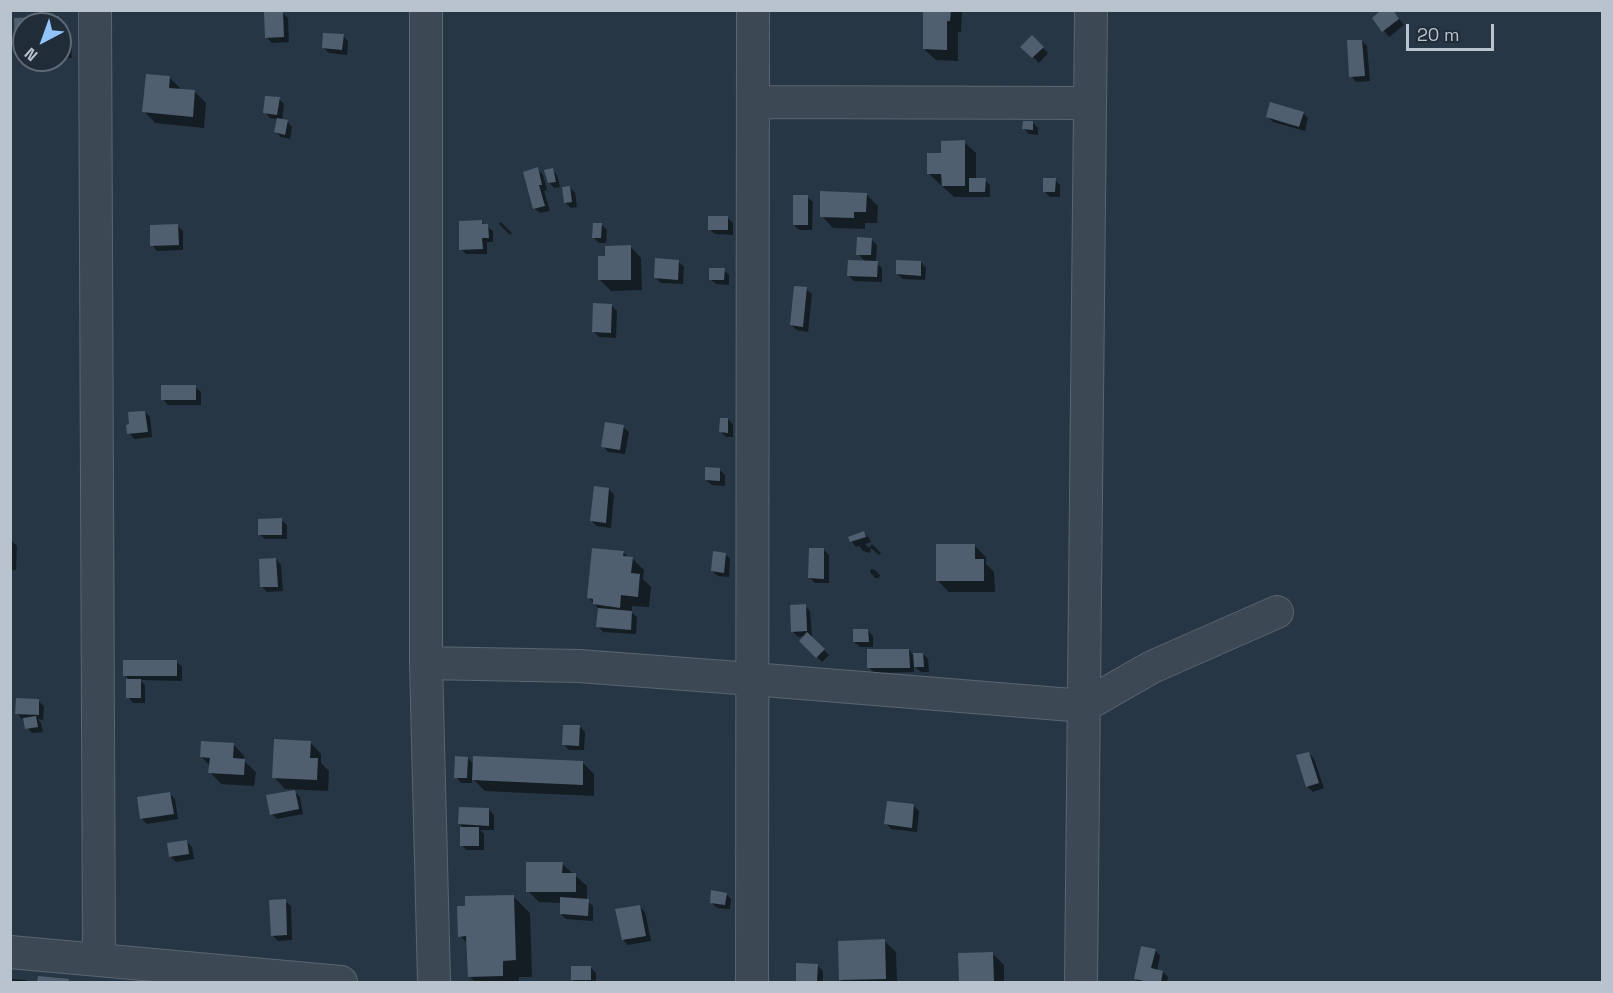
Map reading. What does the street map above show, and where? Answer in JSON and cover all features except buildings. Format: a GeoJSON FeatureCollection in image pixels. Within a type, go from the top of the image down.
{"type":"FeatureCollection","features":[{"type":"Feature","properties":{"kind":"street"},"geometry":{"type":"LineString","coordinates":[[94,10],[99,960]]}},
{"type":"Feature","properties":{"kind":"street"},"geometry":{"type":"LineString","coordinates":[[426,10],[426,663],[434,982]]}},
{"type":"Feature","properties":{"kind":"street"},"geometry":{"type":"LineString","coordinates":[[752,982],[753,10]]}},
{"type":"Feature","properties":{"kind":"street"},"geometry":{"type":"LineString","coordinates":[[1081,982],[1091,10]]}},
{"type":"Feature","properties":{"kind":"street"},"geometry":{"type":"LineString","coordinates":[[753,102],[1090,103]]}},
{"type":"Feature","properties":{"kind":"street"},"geometry":{"type":"LineString","coordinates":[[426,663],[579,666],[1084,706],[1152,667],[1278,612]]}},
{"type":"Feature","properties":{"kind":"street"},"geometry":{"type":"LineString","coordinates":[[10,952],[99,960],[154,974],[340,982]]}}]}
